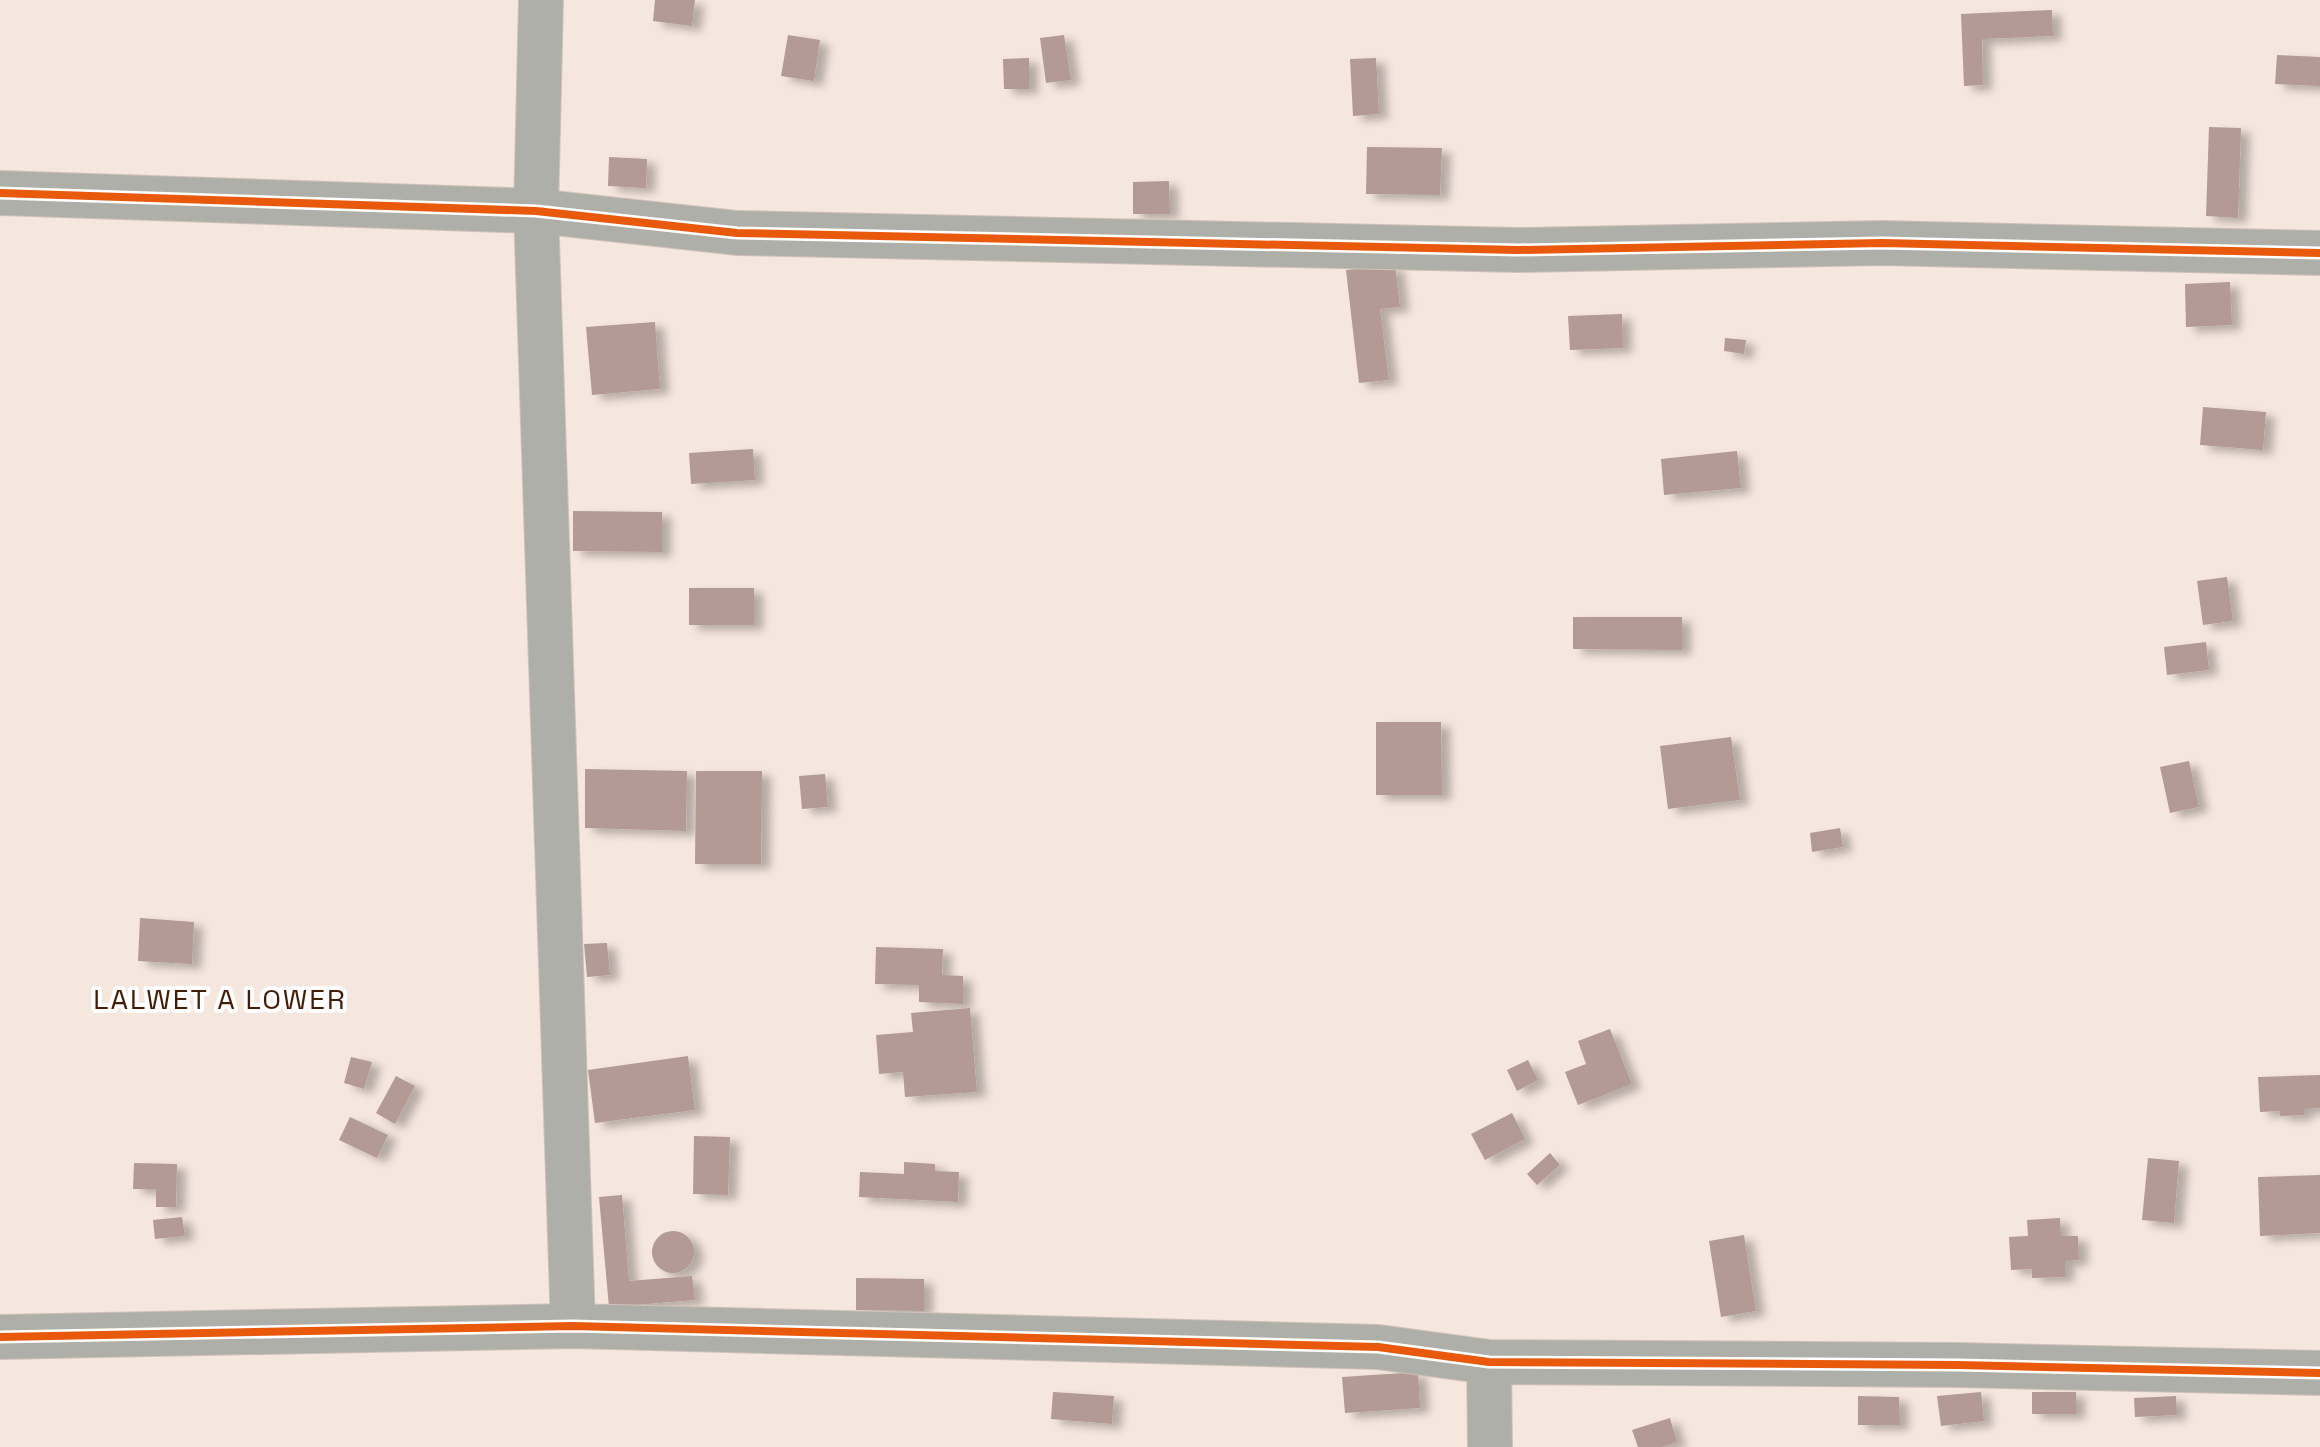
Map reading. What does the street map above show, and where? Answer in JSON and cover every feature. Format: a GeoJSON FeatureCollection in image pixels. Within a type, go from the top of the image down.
{"type":"FeatureCollection","features":[{"type":"Feature","properties":{"kind":"street"},"geometry":{"type":"LineString","coordinates":[[541,0],[536,211],[573,1326]]}},
{"type":"Feature","properties":{"kind":"street"},"geometry":{"type":"LineString","coordinates":[[0,193],[536,211],[737,233],[1518,250],[1882,243],[2320,253]]}},
{"type":"Feature","properties":{"kind":"street"},"geometry":{"type":"LineString","coordinates":[[0,1337],[573,1326],[1378,1347],[1489,1362],[1958,1365],[2320,1373]]}},
{"type":"Feature","properties":{"kind":"street"},"geometry":{"type":"LineString","coordinates":[[1489,1362],[1490,1447]]}},
{"type":"Feature","properties":{"kind":"building"},"geometry":{"type":"Polygon","coordinates":[[[655,0],[695,0],[692,26],[653,21],[655,0]]]}},
{"type":"Feature","properties":{"kind":"building"},"geometry":{"type":"Polygon","coordinates":[[[2052,10],[2053,36],[1982,39],[1983,85],[1964,86],[1961,14],[2052,10]]]}},
{"type":"Feature","properties":{"kind":"building"},"geometry":{"type":"Polygon","coordinates":[[[788,35],[820,40],[814,81],[781,76],[788,35]]]}},
{"type":"Feature","properties":{"kind":"building"},"geometry":{"type":"Polygon","coordinates":[[[1064,35],[1071,80],[1046,83],[1040,38],[1064,35]]]}},
{"type":"Feature","properties":{"kind":"building"},"geometry":{"type":"Polygon","coordinates":[[[2277,55],[2320,57],[2320,86],[2275,84],[2277,55]]]}},
{"type":"Feature","properties":{"kind":"building"},"geometry":{"type":"Polygon","coordinates":[[[1029,58],[1029,89],[1004,89],[1003,59],[1029,58]]]}},
{"type":"Feature","properties":{"kind":"building"},"geometry":{"type":"Polygon","coordinates":[[[1376,58],[1379,114],[1353,116],[1350,59],[1376,58]]]}},
{"type":"Feature","properties":{"kind":"building"},"geometry":{"type":"Polygon","coordinates":[[[2209,127],[2241,128],[2238,218],[2206,216],[2209,127]]]}},
{"type":"Feature","properties":{"kind":"building"},"geometry":{"type":"Polygon","coordinates":[[[1367,147],[1442,148],[1440,195],[1366,194],[1367,147]]]}},
{"type":"Feature","properties":{"kind":"building"},"geometry":{"type":"Polygon","coordinates":[[[609,157],[647,159],[646,188],[608,186],[609,157]]]}},
{"type":"Feature","properties":{"kind":"building"},"geometry":{"type":"Polygon","coordinates":[[[1169,181],[1170,214],[1133,214],[1133,182],[1169,181]]]}},
{"type":"Feature","properties":{"kind":"building"},"geometry":{"type":"Polygon","coordinates":[[[1395,265],[1400,307],[1380,309],[1389,380],[1359,383],[1346,270],[1395,265]]]}},
{"type":"Feature","properties":{"kind":"building"},"geometry":{"type":"Polygon","coordinates":[[[2230,282],[2232,325],[2186,327],[2185,284],[2230,282]]]}},
{"type":"Feature","properties":{"kind":"building"},"geometry":{"type":"Polygon","coordinates":[[[1622,314],[1623,348],[1570,350],[1568,316],[1622,314]]]}},
{"type":"Feature","properties":{"kind":"building"},"geometry":{"type":"Polygon","coordinates":[[[655,322],[660,389],[592,395],[586,327],[655,322]]]}},
{"type":"Feature","properties":{"kind":"building"},"geometry":{"type":"Polygon","coordinates":[[[1725,338],[1746,340],[1744,354],[1724,351],[1725,338]]]}},
{"type":"Feature","properties":{"kind":"building"},"geometry":{"type":"Polygon","coordinates":[[[2203,407],[2266,412],[2263,450],[2200,445],[2203,407]]]}},
{"type":"Feature","properties":{"kind":"building"},"geometry":{"type":"Polygon","coordinates":[[[753,449],[755,480],[691,484],[689,453],[753,449]]]}},
{"type":"Feature","properties":{"kind":"building"},"geometry":{"type":"Polygon","coordinates":[[[1737,451],[1741,488],[1664,495],[1661,459],[1737,451]]]}},
{"type":"Feature","properties":{"kind":"building"},"geometry":{"type":"Polygon","coordinates":[[[573,511],[662,512],[662,552],[573,551],[573,511]]]}},
{"type":"Feature","properties":{"kind":"building"},"geometry":{"type":"Polygon","coordinates":[[[2227,577],[2233,621],[2203,625],[2197,581],[2227,577]]]}},
{"type":"Feature","properties":{"kind":"building"},"geometry":{"type":"Polygon","coordinates":[[[689,588],[754,588],[754,625],[689,625],[689,588]]]}},
{"type":"Feature","properties":{"kind":"building"},"geometry":{"type":"Polygon","coordinates":[[[1573,617],[1682,617],[1682,650],[1573,649],[1573,617]]]}},
{"type":"Feature","properties":{"kind":"building"},"geometry":{"type":"Polygon","coordinates":[[[2206,642],[2209,670],[2167,675],[2164,647],[2206,642]]]}},
{"type":"Feature","properties":{"kind":"building"},"geometry":{"type":"Polygon","coordinates":[[[1376,722],[1441,722],[1442,795],[1376,795],[1376,722]]]}},
{"type":"Feature","properties":{"kind":"building"},"geometry":{"type":"Polygon","coordinates":[[[1731,737],[1740,800],[1668,809],[1660,746],[1731,737]]]}},
{"type":"Feature","properties":{"kind":"building"},"geometry":{"type":"Polygon","coordinates":[[[2189,761],[2199,807],[2170,813],[2160,767],[2189,761]]]}},
{"type":"Feature","properties":{"kind":"building"},"geometry":{"type":"Polygon","coordinates":[[[585,769],[687,771],[686,831],[585,828],[585,769]]]}},
{"type":"Feature","properties":{"kind":"building"},"geometry":{"type":"Polygon","coordinates":[[[696,771],[762,771],[761,864],[695,864],[696,771]]]}},
{"type":"Feature","properties":{"kind":"building"},"geometry":{"type":"Polygon","coordinates":[[[825,774],[828,807],[802,809],[799,776],[825,774]]]}},
{"type":"Feature","properties":{"kind":"building"},"geometry":{"type":"Polygon","coordinates":[[[1840,828],[1843,847],[1812,852],[1810,833],[1840,828]]]}},
{"type":"Feature","properties":{"kind":"building"},"geometry":{"type":"Polygon","coordinates":[[[140,918],[194,922],[192,964],[138,961],[140,918]]]}},
{"type":"Feature","properties":{"kind":"building"},"geometry":{"type":"Polygon","coordinates":[[[607,943],[610,975],[587,977],[584,944],[607,943]]]}},
{"type":"Feature","properties":{"kind":"building"},"geometry":{"type":"Polygon","coordinates":[[[876,947],[943,949],[942,975],[963,976],[963,1004],[919,1002],[919,985],[875,984],[876,947]]]}},
{"type":"Feature","properties":{"kind":"building"},"geometry":{"type":"Polygon","coordinates":[[[970,1008],[977,1092],[905,1097],[903,1072],[879,1074],[876,1035],[913,1032],[911,1013],[970,1008]]]}},
{"type":"Feature","properties":{"kind":"building"},"geometry":{"type":"Polygon","coordinates":[[[1610,1029],[1632,1084],[1578,1105],[1565,1072],[1586,1064],[1578,1041],[1610,1029]]]}},
{"type":"Feature","properties":{"kind":"building"},"geometry":{"type":"Polygon","coordinates":[[[688,1056],[695,1110],[595,1123],[588,1070],[688,1056]]]}},
{"type":"Feature","properties":{"kind":"building"},"geometry":{"type":"Polygon","coordinates":[[[351,1057],[372,1062],[364,1089],[344,1083],[351,1057]]]}},
{"type":"Feature","properties":{"kind":"building"},"geometry":{"type":"Polygon","coordinates":[[[1528,1060],[1538,1080],[1517,1091],[1507,1070],[1528,1060]]]}},
{"type":"Feature","properties":{"kind":"building"},"geometry":{"type":"Polygon","coordinates":[[[2320,1075],[2320,1108],[2304,1109],[2304,1115],[2280,1116],[2280,1111],[2260,1112],[2258,1077],[2320,1075]]]}},
{"type":"Feature","properties":{"kind":"building"},"geometry":{"type":"Polygon","coordinates":[[[396,1076],[415,1086],[395,1124],[376,1113],[396,1076]]]}},
{"type":"Feature","properties":{"kind":"building"},"geometry":{"type":"Polygon","coordinates":[[[1512,1113],[1525,1139],[1485,1160],[1471,1134],[1512,1113]]]}},
{"type":"Feature","properties":{"kind":"building"},"geometry":{"type":"Polygon","coordinates":[[[350,1117],[388,1135],[377,1158],[339,1140],[350,1117]]]}},
{"type":"Feature","properties":{"kind":"building"},"geometry":{"type":"Polygon","coordinates":[[[694,1136],[730,1137],[728,1195],[693,1194],[694,1136]]]}},
{"type":"Feature","properties":{"kind":"building"},"geometry":{"type":"Polygon","coordinates":[[[1550,1153],[1560,1165],[1537,1185],[1527,1174],[1550,1153]]]}},
{"type":"Feature","properties":{"kind":"building"},"geometry":{"type":"Polygon","coordinates":[[[2148,1158],[2179,1161],[2174,1223],[2142,1220],[2148,1158]]]}},
{"type":"Feature","properties":{"kind":"building"},"geometry":{"type":"Polygon","coordinates":[[[904,1162],[935,1164],[935,1171],[959,1172],[958,1202],[859,1197],[860,1172],[904,1174],[904,1162]]]}},
{"type":"Feature","properties":{"kind":"building"},"geometry":{"type":"Polygon","coordinates":[[[134,1163],[177,1164],[176,1207],[156,1207],[156,1189],[133,1189],[134,1163]]]}},
{"type":"Feature","properties":{"kind":"building"},"geometry":{"type":"Polygon","coordinates":[[[2320,1175],[2320,1233],[2260,1236],[2258,1177],[2320,1175]]]}},
{"type":"Feature","properties":{"kind":"building"},"geometry":{"type":"Polygon","coordinates":[[[622,1195],[629,1281],[692,1276],[695,1300],[609,1307],[599,1197],[622,1195]]]}},
{"type":"Feature","properties":{"kind":"building"},"geometry":{"type":"Polygon","coordinates":[[[182,1217],[185,1236],[155,1239],[153,1220],[182,1217]]]}},
{"type":"Feature","properties":{"kind":"building"},"geometry":{"type":"Polygon","coordinates":[[[2060,1218],[2061,1236],[2078,1236],[2079,1260],[2065,1261],[2065,1277],[2032,1278],[2032,1269],[2011,1270],[2009,1237],[2028,1236],[2027,1220],[2060,1218]]]}},
{"type":"Feature","properties":{"kind":"building"},"geometry":{"type":"Polygon","coordinates":[[[673,1231],[688,1237],[694,1252],[688,1267],[673,1273],[658,1267],[652,1252],[658,1237],[673,1231]]]}},
{"type":"Feature","properties":{"kind":"building"},"geometry":{"type":"Polygon","coordinates":[[[1744,1235],[1756,1311],[1721,1317],[1709,1241],[1744,1235]]]}},
{"type":"Feature","properties":{"kind":"building"},"geometry":{"type":"Polygon","coordinates":[[[856,1278],[924,1279],[924,1311],[856,1310],[856,1278]]]}},
{"type":"Feature","properties":{"kind":"building"},"geometry":{"type":"Polygon","coordinates":[[[1418,1372],[1420,1408],[1345,1413],[1342,1377],[1418,1372]]]}},
{"type":"Feature","properties":{"kind":"building"},"geometry":{"type":"Polygon","coordinates":[[[1053,1392],[1114,1396],[1112,1424],[1051,1419],[1053,1392]]]}},
{"type":"Feature","properties":{"kind":"building"},"geometry":{"type":"Polygon","coordinates":[[[1981,1392],[1984,1421],[1941,1426],[1937,1396],[1981,1392]]]}},
{"type":"Feature","properties":{"kind":"building"},"geometry":{"type":"Polygon","coordinates":[[[2032,1392],[2076,1392],[2076,1414],[2032,1414],[2032,1392]]]}},
{"type":"Feature","properties":{"kind":"building"},"geometry":{"type":"Polygon","coordinates":[[[1858,1396],[1899,1397],[1900,1425],[1858,1425],[1858,1396]]]}},
{"type":"Feature","properties":{"kind":"building"},"geometry":{"type":"Polygon","coordinates":[[[2176,1396],[2177,1415],[2135,1417],[2134,1398],[2176,1396]]]}},
{"type":"Feature","properties":{"kind":"building"},"geometry":{"type":"Polygon","coordinates":[[[1670,1418],[1677,1442],[1662,1447],[1638,1447],[1632,1430],[1670,1418]]]}},
{"type":"Feature","properties":{"kind":"cycle path"},"geometry":{"type":"LineString","coordinates":[[0,193],[536,211],[737,233],[1518,250],[1882,243],[2320,253]]}},
{"type":"Feature","properties":{"kind":"cycle path"},"geometry":{"type":"LineString","coordinates":[[0,1337],[573,1326],[1378,1347],[1489,1362],[1958,1365],[2320,1373]]}},
{"type":"Feature","properties":{"kind":"district","name":"LALWET A LOWER"},"geometry":{"type":"Point","coordinates":[220,999]}}]}
